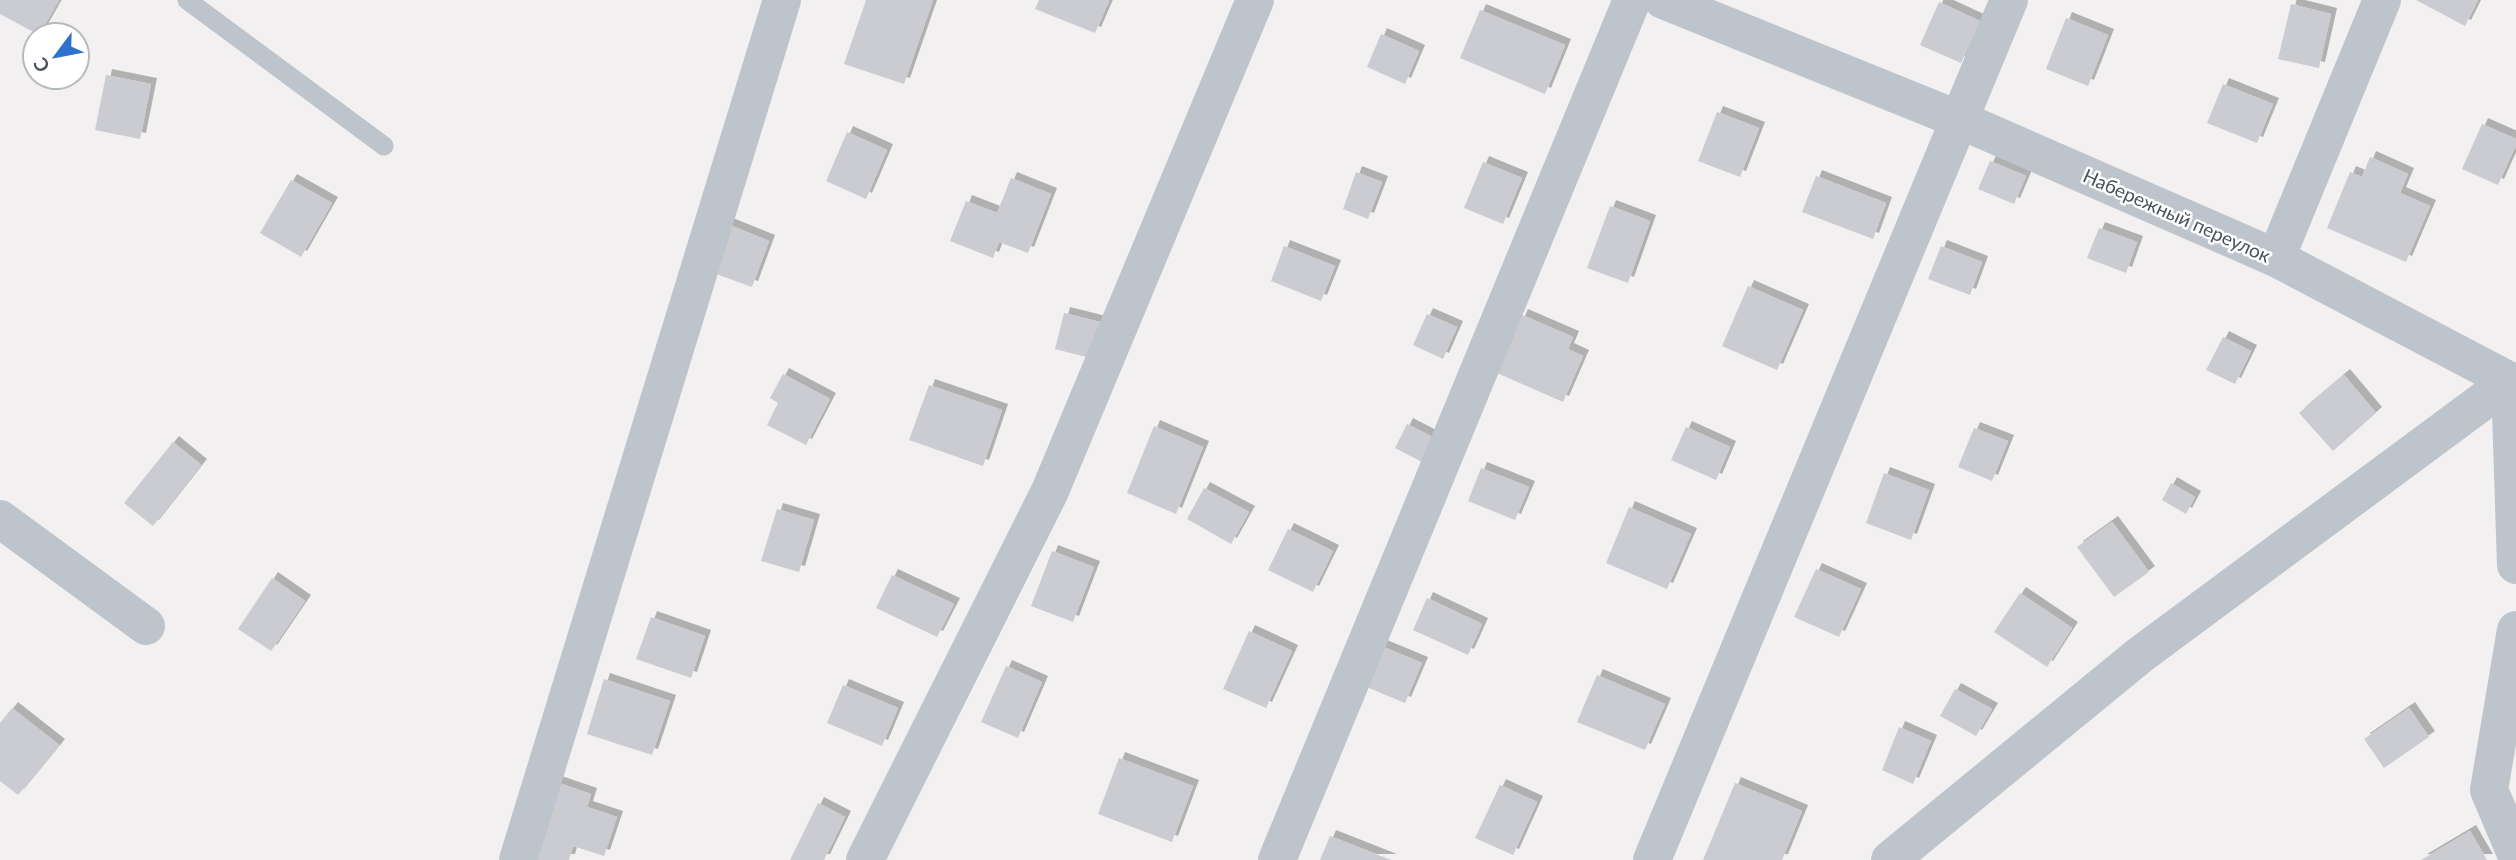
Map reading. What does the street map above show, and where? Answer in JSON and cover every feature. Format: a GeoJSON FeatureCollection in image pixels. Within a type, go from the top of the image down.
{"type":"FeatureCollection","features":[{"type":"Feature","properties":{"kind":"street"},"geometry":{"type":"LineString","coordinates":[[518,860],[782,0]]}},
{"type":"Feature","properties":{"kind":"street"},"geometry":{"type":"LineString","coordinates":[[865,860],[1049,491],[1255,0]]}},
{"type":"Feature","properties":{"kind":"street"},"geometry":{"type":"LineString","coordinates":[[1277,860],[1632,0]]}},
{"type":"Feature","properties":{"kind":"street","name":"Набережный переулок"},"geometry":{"type":"LineString","coordinates":[[1663,0],[1960,120],[2276,258],[2510,381]]}},
{"type":"Feature","properties":{"kind":"street"},"geometry":{"type":"LineString","coordinates":[[1652,860],[2009,0]]}},
{"type":"Feature","properties":{"kind":"street"},"geometry":{"type":"LineString","coordinates":[[2276,258],[2382,0]]}},
{"type":"Feature","properties":{"kind":"street"},"geometry":{"type":"LineString","coordinates":[[2510,381],[2516,565]]}},
{"type":"Feature","properties":{"kind":"street"},"geometry":{"type":"LineString","coordinates":[[1890,860],[2140,655],[2510,381]]}},
{"type":"Feature","properties":{"kind":"street"},"geometry":{"type":"LineString","coordinates":[[0,519],[146,626]]}},
{"type":"Feature","properties":{"kind":"street"},"geometry":{"type":"LineString","coordinates":[[2516,630],[2490,790],[2516,854]]}},
{"type":"Feature","properties":{"kind":"lane"},"geometry":{"type":"LineString","coordinates":[[187,0],[384,146]]}},
{"type":"Feature","properties":{"kind":"building"},"geometry":{"type":"Polygon","coordinates":[[[0,0],[59,0],[47,21],[21,21],[21,25],[0,14],[0,0]]]}},
{"type":"Feature","properties":{"kind":"building"},"geometry":{"type":"Polygon","coordinates":[[[866,0],[933,0],[904,84],[844,64],[866,0]]]}},
{"type":"Feature","properties":{"kind":"building"},"geometry":{"type":"Polygon","coordinates":[[[1039,0],[1109,1],[1095,33],[1035,9],[1039,0]]]}},
{"type":"Feature","properties":{"kind":"building"},"geometry":{"type":"Polygon","coordinates":[[[2416,0],[2478,0],[2465,26],[2416,0]]]}},
{"type":"Feature","properties":{"kind":"building"},"geometry":{"type":"Polygon","coordinates":[[[1939,2],[1980,21],[1961,63],[1920,45],[1939,2]]]}},
{"type":"Feature","properties":{"kind":"building"},"geometry":{"type":"Polygon","coordinates":[[[2291,4],[2331,14],[2319,68],[2278,59],[2291,4]]]}},
{"type":"Feature","properties":{"kind":"building"},"geometry":{"type":"Polygon","coordinates":[[[1480,10],[1565,45],[1545,94],[1460,58],[1480,10]]]}},
{"type":"Feature","properties":{"kind":"building"},"geometry":{"type":"Polygon","coordinates":[[[2066,18],[2108,35],[2088,86],[2046,69],[2066,18]]]}},
{"type":"Feature","properties":{"kind":"building"},"geometry":{"type":"Polygon","coordinates":[[[1381,34],[1419,51],[1405,84],[1367,67],[1381,34]]]}},
{"type":"Feature","properties":{"kind":"building"},"geometry":{"type":"Polygon","coordinates":[[[106,75],[151,84],[140,139],[95,130],[106,75]]]}},
{"type":"Feature","properties":{"kind":"building"},"geometry":{"type":"Polygon","coordinates":[[[2223,84],[2273,104],[2257,143],[2207,123],[2223,84]]]}},
{"type":"Feature","properties":{"kind":"building"},"geometry":{"type":"Polygon","coordinates":[[[1717,112],[1759,128],[1740,177],[1698,161],[1717,112]]]}},
{"type":"Feature","properties":{"kind":"building"},"geometry":{"type":"Polygon","coordinates":[[[2482,124],[2516,139],[2516,145],[2498,185],[2462,169],[2482,124]]]}},
{"type":"Feature","properties":{"kind":"building"},"geometry":{"type":"Polygon","coordinates":[[[847,132],[887,150],[866,199],[826,181],[847,132]]]}},
{"type":"Feature","properties":{"kind":"building"},"geometry":{"type":"Polygon","coordinates":[[[2370,157],[2408,174],[2400,193],[2430,206],[2406,262],[2327,228],[2350,172],[2362,177],[2370,157]]]}},
{"type":"Feature","properties":{"kind":"building"},"geometry":{"type":"Polygon","coordinates":[[[1990,161],[2026,176],[2014,204],[1978,189],[1990,161]]]}},
{"type":"Feature","properties":{"kind":"building"},"geometry":{"type":"Polygon","coordinates":[[[1483,162],[1522,178],[1503,224],[1464,208],[1483,162]]]}},
{"type":"Feature","properties":{"kind":"building"},"geometry":{"type":"Polygon","coordinates":[[[1356,172],[1382,182],[1368,219],[1343,209],[1356,172]]]}},
{"type":"Feature","properties":{"kind":"building"},"geometry":{"type":"Polygon","coordinates":[[[1816,176],[1886,203],[1873,239],[1802,212],[1816,176]]]}},
{"type":"Feature","properties":{"kind":"building"},"geometry":{"type":"Polygon","coordinates":[[[1011,178],[1051,194],[1028,253],[999,242],[993,258],[950,241],[966,201],[997,213],[1011,178]]]}},
{"type":"Feature","properties":{"kind":"building"},"geometry":{"type":"Polygon","coordinates":[[[291,180],[332,203],[301,257],[260,233],[291,180]]]}},
{"type":"Feature","properties":{"kind":"building"},"geometry":{"type":"Polygon","coordinates":[[[1610,206],[1650,221],[1628,283],[1587,268],[1610,206]]]}},
{"type":"Feature","properties":{"kind":"building"},"geometry":{"type":"Polygon","coordinates":[[[727,224],[769,241],[752,287],[708,271],[727,224]]]}},
{"type":"Feature","properties":{"kind":"building"},"geometry":{"type":"Polygon","coordinates":[[[2099,228],[2137,242],[2126,273],[2087,258],[2099,228]]]}},
{"type":"Feature","properties":{"kind":"building"},"geometry":{"type":"Polygon","coordinates":[[[1284,246],[1335,266],[1321,301],[1271,281],[1284,246]]]}},
{"type":"Feature","properties":{"kind":"building"},"geometry":{"type":"Polygon","coordinates":[[[1941,246],[1982,262],[1970,295],[1928,279],[1941,246]]]}},
{"type":"Feature","properties":{"kind":"building"},"geometry":{"type":"Polygon","coordinates":[[[1748,286],[1803,310],[1777,370],[1722,346],[1748,286]]]}},
{"type":"Feature","properties":{"kind":"building"},"geometry":{"type":"Polygon","coordinates":[[[1064,313],[1104,323],[1094,359],[1055,349],[1064,313]]]}},
{"type":"Feature","properties":{"kind":"building"},"geometry":{"type":"Polygon","coordinates":[[[1427,314],[1457,327],[1443,359],[1413,345],[1427,314]]]}},
{"type":"Feature","properties":{"kind":"building"},"geometry":{"type":"Polygon","coordinates":[[[1522,315],[1573,337],[1568,349],[1583,356],[1563,402],[1497,373],[1522,315]]]}},
{"type":"Feature","properties":{"kind":"building"},"geometry":{"type":"Polygon","coordinates":[[[2223,337],[2251,351],[2235,384],[2206,370],[2223,337]]]}},
{"type":"Feature","properties":{"kind":"building"},"geometry":{"type":"Polygon","coordinates":[[[783,374],[830,399],[806,445],[767,425],[778,403],[770,398],[783,374]]]}},
{"type":"Feature","properties":{"kind":"building"},"geometry":{"type":"Polygon","coordinates":[[[2344,375],[2376,413],[2333,451],[2299,413],[2344,375]]]}},
{"type":"Feature","properties":{"kind":"building"},"geometry":{"type":"Polygon","coordinates":[[[929,385],[1002,410],[983,466],[909,440],[929,385]]]}},
{"type":"Feature","properties":{"kind":"building"},"geometry":{"type":"Polygon","coordinates":[[[1407,424],[1438,440],[1426,464],[1395,448],[1407,424]]]}},
{"type":"Feature","properties":{"kind":"building"},"geometry":{"type":"Polygon","coordinates":[[[1154,426],[1203,447],[1176,514],[1127,493],[1154,426]]]}},
{"type":"Feature","properties":{"kind":"building"},"geometry":{"type":"Polygon","coordinates":[[[1686,427],[1730,447],[1716,480],[1671,460],[1686,427]]]}},
{"type":"Feature","properties":{"kind":"building"},"geometry":{"type":"Polygon","coordinates":[[[1974,428],[2008,441],[1992,481],[1958,467],[1974,428]]]}},
{"type":"Feature","properties":{"kind":"building"},"geometry":{"type":"Polygon","coordinates":[[[173,442],[201,465],[153,526],[124,503],[173,442]]]}},
{"type":"Feature","properties":{"kind":"building"},"geometry":{"type":"Polygon","coordinates":[[[1481,468],[1529,487],[1515,520],[1468,501],[1481,468]]]}},
{"type":"Feature","properties":{"kind":"building"},"geometry":{"type":"Polygon","coordinates":[[[1884,473],[1929,490],[1911,540],[1866,523],[1884,473]]]}},
{"type":"Feature","properties":{"kind":"building"},"geometry":{"type":"Polygon","coordinates":[[[2171,483],[2195,497],[2186,514],[2162,500],[2171,483]]]}},
{"type":"Feature","properties":{"kind":"building"},"geometry":{"type":"Polygon","coordinates":[[[1204,488],[1249,512],[1231,544],[1187,519],[1204,488]]]}},
{"type":"Feature","properties":{"kind":"building"},"geometry":{"type":"Polygon","coordinates":[[[1629,507],[1691,534],[1667,589],[1606,563],[1629,507]]]}},
{"type":"Feature","properties":{"kind":"building"},"geometry":{"type":"Polygon","coordinates":[[[777,509],[814,520],[799,572],[761,561],[777,509]]]}},
{"type":"Feature","properties":{"kind":"building"},"geometry":{"type":"Polygon","coordinates":[[[2112,522],[2149,572],[2114,597],[2077,547],[2112,522]]]}},
{"type":"Feature","properties":{"kind":"building"},"geometry":{"type":"Polygon","coordinates":[[[1288,529],[1333,551],[1313,592],[1268,570],[1288,529]]]}},
{"type":"Feature","properties":{"kind":"building"},"geometry":{"type":"Polygon","coordinates":[[[1052,551],[1094,567],[1073,622],[1031,606],[1052,551]]]}},
{"type":"Feature","properties":{"kind":"building"},"geometry":{"type":"Polygon","coordinates":[[[1816,569],[1861,589],[1839,637],[1794,617],[1816,569]]]}},
{"type":"Feature","properties":{"kind":"building"},"geometry":{"type":"Polygon","coordinates":[[[892,575],[954,604],[937,637],[876,608],[892,575]]]}},
{"type":"Feature","properties":{"kind":"building"},"geometry":{"type":"Polygon","coordinates":[[[272,578],[305,601],[271,651],[238,629],[272,578]]]}},
{"type":"Feature","properties":{"kind":"building"},"geometry":{"type":"Polygon","coordinates":[[[2020,593],[2072,628],[2047,667],[1994,632],[2020,593]]]}},
{"type":"Feature","properties":{"kind":"building"},"geometry":{"type":"Polygon","coordinates":[[[1427,598],[1482,624],[1468,655],[1413,630],[1427,598]]]}},
{"type":"Feature","properties":{"kind":"building"},"geometry":{"type":"Polygon","coordinates":[[[651,617],[705,636],[691,678],[636,659],[651,617]]]}},
{"type":"Feature","properties":{"kind":"building"},"geometry":{"type":"Polygon","coordinates":[[[1249,631],[1292,651],[1266,708],[1223,689],[1249,631]]]}},
{"type":"Feature","properties":{"kind":"building"},"geometry":{"type":"Polygon","coordinates":[[[1381,646],[1422,663],[1405,703],[1364,686],[1381,646]]]}},
{"type":"Feature","properties":{"kind":"building"},"geometry":{"type":"Polygon","coordinates":[[[1006,666],[1042,682],[1018,738],[981,722],[1006,666]]]}},
{"type":"Feature","properties":{"kind":"building"},"geometry":{"type":"Polygon","coordinates":[[[1597,675],[1665,704],[1645,750],[1577,722],[1597,675]]]}},
{"type":"Feature","properties":{"kind":"building"},"geometry":{"type":"Polygon","coordinates":[[[604,679],[670,701],[652,755],[587,734],[604,679]]]}},
{"type":"Feature","properties":{"kind":"building"},"geometry":{"type":"Polygon","coordinates":[[[843,685],[898,708],[882,746],[827,723],[843,685]]]}},
{"type":"Feature","properties":{"kind":"building"},"geometry":{"type":"Polygon","coordinates":[[[1955,689],[1992,709],[1976,736],[1940,716],[1955,689]]]}},
{"type":"Feature","properties":{"kind":"building"},"geometry":{"type":"Polygon","coordinates":[[[12,708],[59,745],[18,795],[0,781],[0,723],[12,708]]]}},
{"type":"Feature","properties":{"kind":"building"},"geometry":{"type":"Polygon","coordinates":[[[2409,708],[2429,737],[2384,768],[2364,739],[2409,708]]]}},
{"type":"Feature","properties":{"kind":"building"},"geometry":{"type":"Polygon","coordinates":[[[1899,727],[1931,741],[1913,784],[1882,770],[1899,727]]]}},
{"type":"Feature","properties":{"kind":"building"},"geometry":{"type":"Polygon","coordinates":[[[1119,758],[1193,786],[1172,842],[1098,814],[1119,758]]]}},
{"type":"Feature","properties":{"kind":"building"},"geometry":{"type":"Polygon","coordinates":[[[550,780],[591,794],[587,807],[617,817],[604,856],[573,846],[569,860],[523,860],[550,780]]]}},
{"type":"Feature","properties":{"kind":"building"},"geometry":{"type":"Polygon","coordinates":[[[1735,783],[1802,811],[1782,860],[1703,860],[1735,783]]]}},
{"type":"Feature","properties":{"kind":"building"},"geometry":{"type":"Polygon","coordinates":[[[1500,785],[1537,802],[1513,855],[1475,838],[1500,785]]]}},
{"type":"Feature","properties":{"kind":"building"},"geometry":{"type":"Polygon","coordinates":[[[818,803],[845,817],[824,860],[790,860],[818,803]]]}},
{"type":"Feature","properties":{"kind":"building"},"geometry":{"type":"Polygon","coordinates":[[[2470,831],[2487,860],[2421,860],[2470,831]]]}},
{"type":"Feature","properties":{"kind":"building"},"geometry":{"type":"Polygon","coordinates":[[[1330,836],[1391,860],[1320,860],[1330,836]]]}}]}
